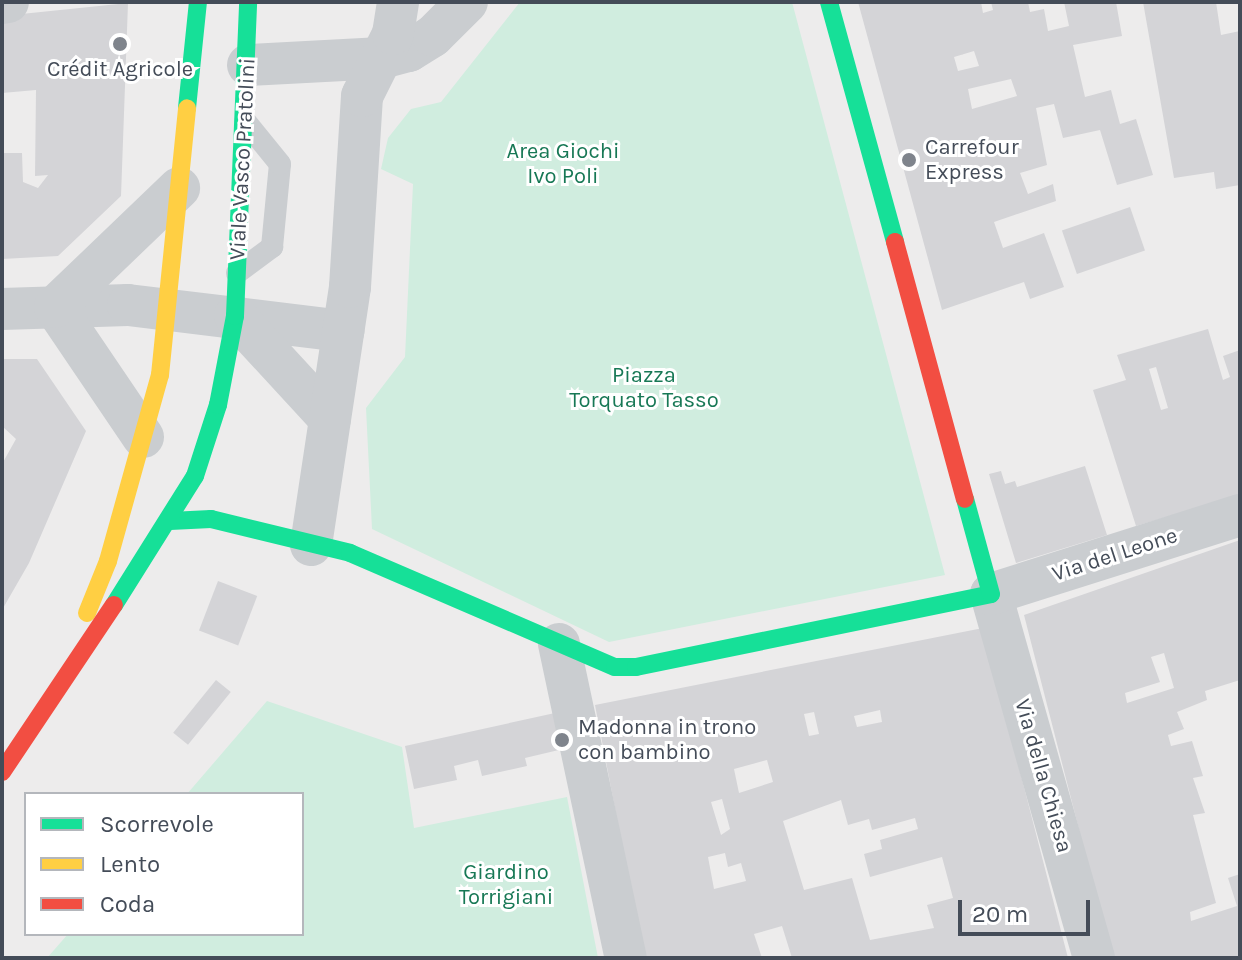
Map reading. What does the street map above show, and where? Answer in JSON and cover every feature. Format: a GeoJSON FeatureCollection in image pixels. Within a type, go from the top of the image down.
{"type":"FeatureCollection","features":[{"type":"Feature","properties":{"kind":"main road"},"geometry":{"type":"LineString","coordinates":[[2,772],[56,690],[108,561],[160,375],[198,2]]}},
{"type":"Feature","properties":{"kind":"main road","name":"Viale Vasco Pratolini"},"geometry":{"type":"LineString","coordinates":[[56,690],[170,521],[200,461],[221,391],[235,316],[248,65],[248,2]]}},
{"type":"Feature","properties":{"kind":"main road"},"geometry":{"type":"LineString","coordinates":[[170,521],[211,519],[350,553],[605,664],[636,667],[991,594],[829,2]]}},
{"type":"Feature","properties":{"kind":"street"},"geometry":{"type":"LineString","coordinates":[[311,545],[350,287],[362,96],[397,22],[398,2]]}},
{"type":"Feature","properties":{"kind":"street"},"geometry":{"type":"LineString","coordinates":[[248,65],[382,58],[423,45],[467,2]]}},
{"type":"Feature","properties":{"kind":"street"},"geometry":{"type":"LineString","coordinates":[[55,307],[179,188]]}},
{"type":"Feature","properties":{"kind":"street"},"geometry":{"type":"LineString","coordinates":[[55,307],[143,437]]}},
{"type":"Feature","properties":{"kind":"street"},"geometry":{"type":"LineString","coordinates":[[2,309],[169,310],[343,331]]}},
{"type":"Feature","properties":{"kind":"street"},"geometry":{"type":"LineString","coordinates":[[235,316],[330,419]]}},
{"type":"Feature","properties":{"kind":"street","name":"Via del Leone"},"geometry":{"type":"LineString","coordinates":[[991,594],[1240,515]]}},
{"type":"Feature","properties":{"kind":"street","name":"Via della Chiesa"},"geometry":{"type":"LineString","coordinates":[[991,594],[1094,958]]}},
{"type":"Feature","properties":{"kind":"street"},"geometry":{"type":"LineString","coordinates":[[559,644],[626,958]]}},
{"type":"Feature","properties":{"kind":"lane"},"geometry":{"type":"LineString","coordinates":[[237,273],[272,247],[280,164],[245,121]]}},
{"type":"Feature","properties":{"kind":"green space","name":"Piazza Torquato Tasso"},"geometry":{"type":"Polygon","coordinates":[[[520,2],[792,2],[945,575],[609,642],[372,529],[366,408],[405,357],[413,184],[381,169],[388,138],[411,109],[441,102],[520,2]]]}},
{"type":"Feature","properties":{"kind":"green space","name":"Giardino Torrigiani"},"geometry":{"type":"Polygon","coordinates":[[[267,701],[402,747],[414,828],[567,797],[598,958],[47,958],[66,936],[304,936],[304,792],[189,792],[267,701]]]}},
{"type":"Feature","properties":{"kind":"building"},"geometry":{"type":"Polygon","coordinates":[[[858,2],[981,2],[983,13],[993,10],[991,2],[1028,2],[1030,12],[1044,9],[1048,31],[1069,26],[1064,2],[1116,2],[1122,36],[1073,45],[1085,97],[1111,90],[1120,124],[1136,119],[1153,175],[1117,185],[1100,130],[1063,138],[1054,104],[1036,108],[1047,165],[1020,173],[1028,194],[1053,184],[1056,201],[994,222],[1003,248],[1044,233],[1064,287],[1030,299],[1024,282],[942,310],[858,2]],[[974,51],[954,57],[958,71],[979,66],[974,51]],[[1011,79],[968,89],[972,109],[1017,96],[1011,79]]]}},
{"type":"Feature","properties":{"kind":"building"},"geometry":{"type":"Polygon","coordinates":[[[1143,2],[1216,2],[1221,35],[1240,31],[1240,185],[1216,189],[1214,172],[1174,178],[1143,2]]]}},
{"type":"Feature","properties":{"kind":"building"},"geometry":{"type":"Polygon","coordinates":[[[128,3],[121,196],[58,256],[2,259],[2,153],[22,153],[23,182],[38,188],[48,175],[35,176],[36,90],[2,93],[2,16],[128,3]]]}},
{"type":"Feature","properties":{"kind":"building"},"geometry":{"type":"Polygon","coordinates":[[[1130,207],[1145,250],[1077,274],[1062,230],[1130,207]]]}},
{"type":"Feature","properties":{"kind":"building"},"geometry":{"type":"Polygon","coordinates":[[[1208,329],[1223,380],[1230,377],[1223,356],[1240,350],[1240,495],[1136,526],[1093,390],[1126,380],[1117,355],[1208,329]],[[1156,367],[1149,369],[1161,410],[1168,408],[1156,367]]]}},
{"type":"Feature","properties":{"kind":"building"},"geometry":{"type":"Polygon","coordinates":[[[2,359],[37,359],[86,431],[29,563],[2,610],[2,464],[16,439],[2,426],[2,359]]]}},
{"type":"Feature","properties":{"kind":"building"},"geometry":{"type":"Polygon","coordinates":[[[1085,466],[1107,535],[1016,563],[989,474],[1001,471],[1005,484],[1015,481],[1017,487],[1085,466]]]}},
{"type":"Feature","properties":{"kind":"building"},"geometry":{"type":"Polygon","coordinates":[[[1240,540],[1240,680],[1205,691],[1207,700],[1177,712],[1184,729],[1168,735],[1171,746],[1192,741],[1203,776],[1193,778],[1205,813],[1193,815],[1216,903],[1190,912],[1191,921],[1237,906],[1228,878],[1240,874],[1240,958],[1112,958],[1024,615],[1240,540]],[[1164,653],[1151,657],[1160,682],[1125,693],[1127,703],[1174,688],[1164,653]]]}},
{"type":"Feature","properties":{"kind":"building"},"geometry":{"type":"Polygon","coordinates":[[[218,581],[257,596],[238,646],[199,630],[218,581]]]}},
{"type":"Feature","properties":{"kind":"building"},"geometry":{"type":"Polygon","coordinates":[[[983,628],[1068,958],[792,958],[782,926],[754,934],[762,958],[644,958],[595,705],[983,628]],[[880,710],[854,716],[857,727],[882,722],[880,710]],[[814,712],[804,714],[809,736],[819,734],[814,712]],[[767,760],[734,769],[739,793],[773,782],[767,760]],[[722,799],[711,802],[721,835],[730,829],[722,799]],[[841,800],[783,821],[804,890],[852,878],[870,940],[934,928],[927,905],[953,898],[942,857],[870,877],[864,854],[882,849],[880,840],[918,829],[915,818],[872,830],[869,819],[848,825],[841,800]],[[725,853],[708,857],[714,889],[746,881],[741,863],[728,867],[725,853]]]}},
{"type":"Feature","properties":{"kind":"building"},"geometry":{"type":"Polygon","coordinates":[[[216,680],[231,692],[188,745],[173,733],[216,680]]]}},
{"type":"Feature","properties":{"kind":"building"},"geometry":{"type":"Polygon","coordinates":[[[555,713],[563,749],[525,758],[527,766],[482,776],[478,760],[454,766],[457,780],[414,789],[405,746],[555,713]]]}},
{"type":"Feature","properties":{"kind":"traffic: fast"},"geometry":{"type":"LineString","coordinates":[[187,108],[198,2]]}},
{"type":"Feature","properties":{"kind":"traffic: fast"},"geometry":{"type":"LineString","coordinates":[[114,605],[195,476],[218,405],[235,316],[248,2]]}},
{"type":"Feature","properties":{"kind":"traffic: fast"},"geometry":{"type":"LineString","coordinates":[[829,2],[895,242]]}},
{"type":"Feature","properties":{"kind":"traffic: fast"},"geometry":{"type":"LineString","coordinates":[[170,521],[211,519],[350,553],[615,667],[636,667],[991,594],[965,499]]}},
{"type":"Feature","properties":{"kind":"traffic: slow"},"geometry":{"type":"LineString","coordinates":[[87,613],[108,561],[160,375],[187,108]]}},
{"type":"Feature","properties":{"kind":"traffic: jam"},"geometry":{"type":"LineString","coordinates":[[895,242],[965,499]]}},
{"type":"Feature","properties":{"kind":"traffic: jam"},"geometry":{"type":"LineString","coordinates":[[2,772],[114,605]]}},
{"type":"Feature","properties":{"kind":"place","name":"Crédit Agricole"},"geometry":{"type":"Point","coordinates":[120,44]}},
{"type":"Feature","properties":{"kind":"place","name":"Carrefour Express"},"geometry":{"type":"Point","coordinates":[909,160]}},
{"type":"Feature","properties":{"kind":"place","name":"Madonna in trono con bambino"},"geometry":{"type":"Point","coordinates":[562,740]}},
{"type":"Feature","properties":{"kind":"park label","name":"Area Giochi Ivo Poli"},"geometry":{"type":"Point","coordinates":[563,164]}}]}
